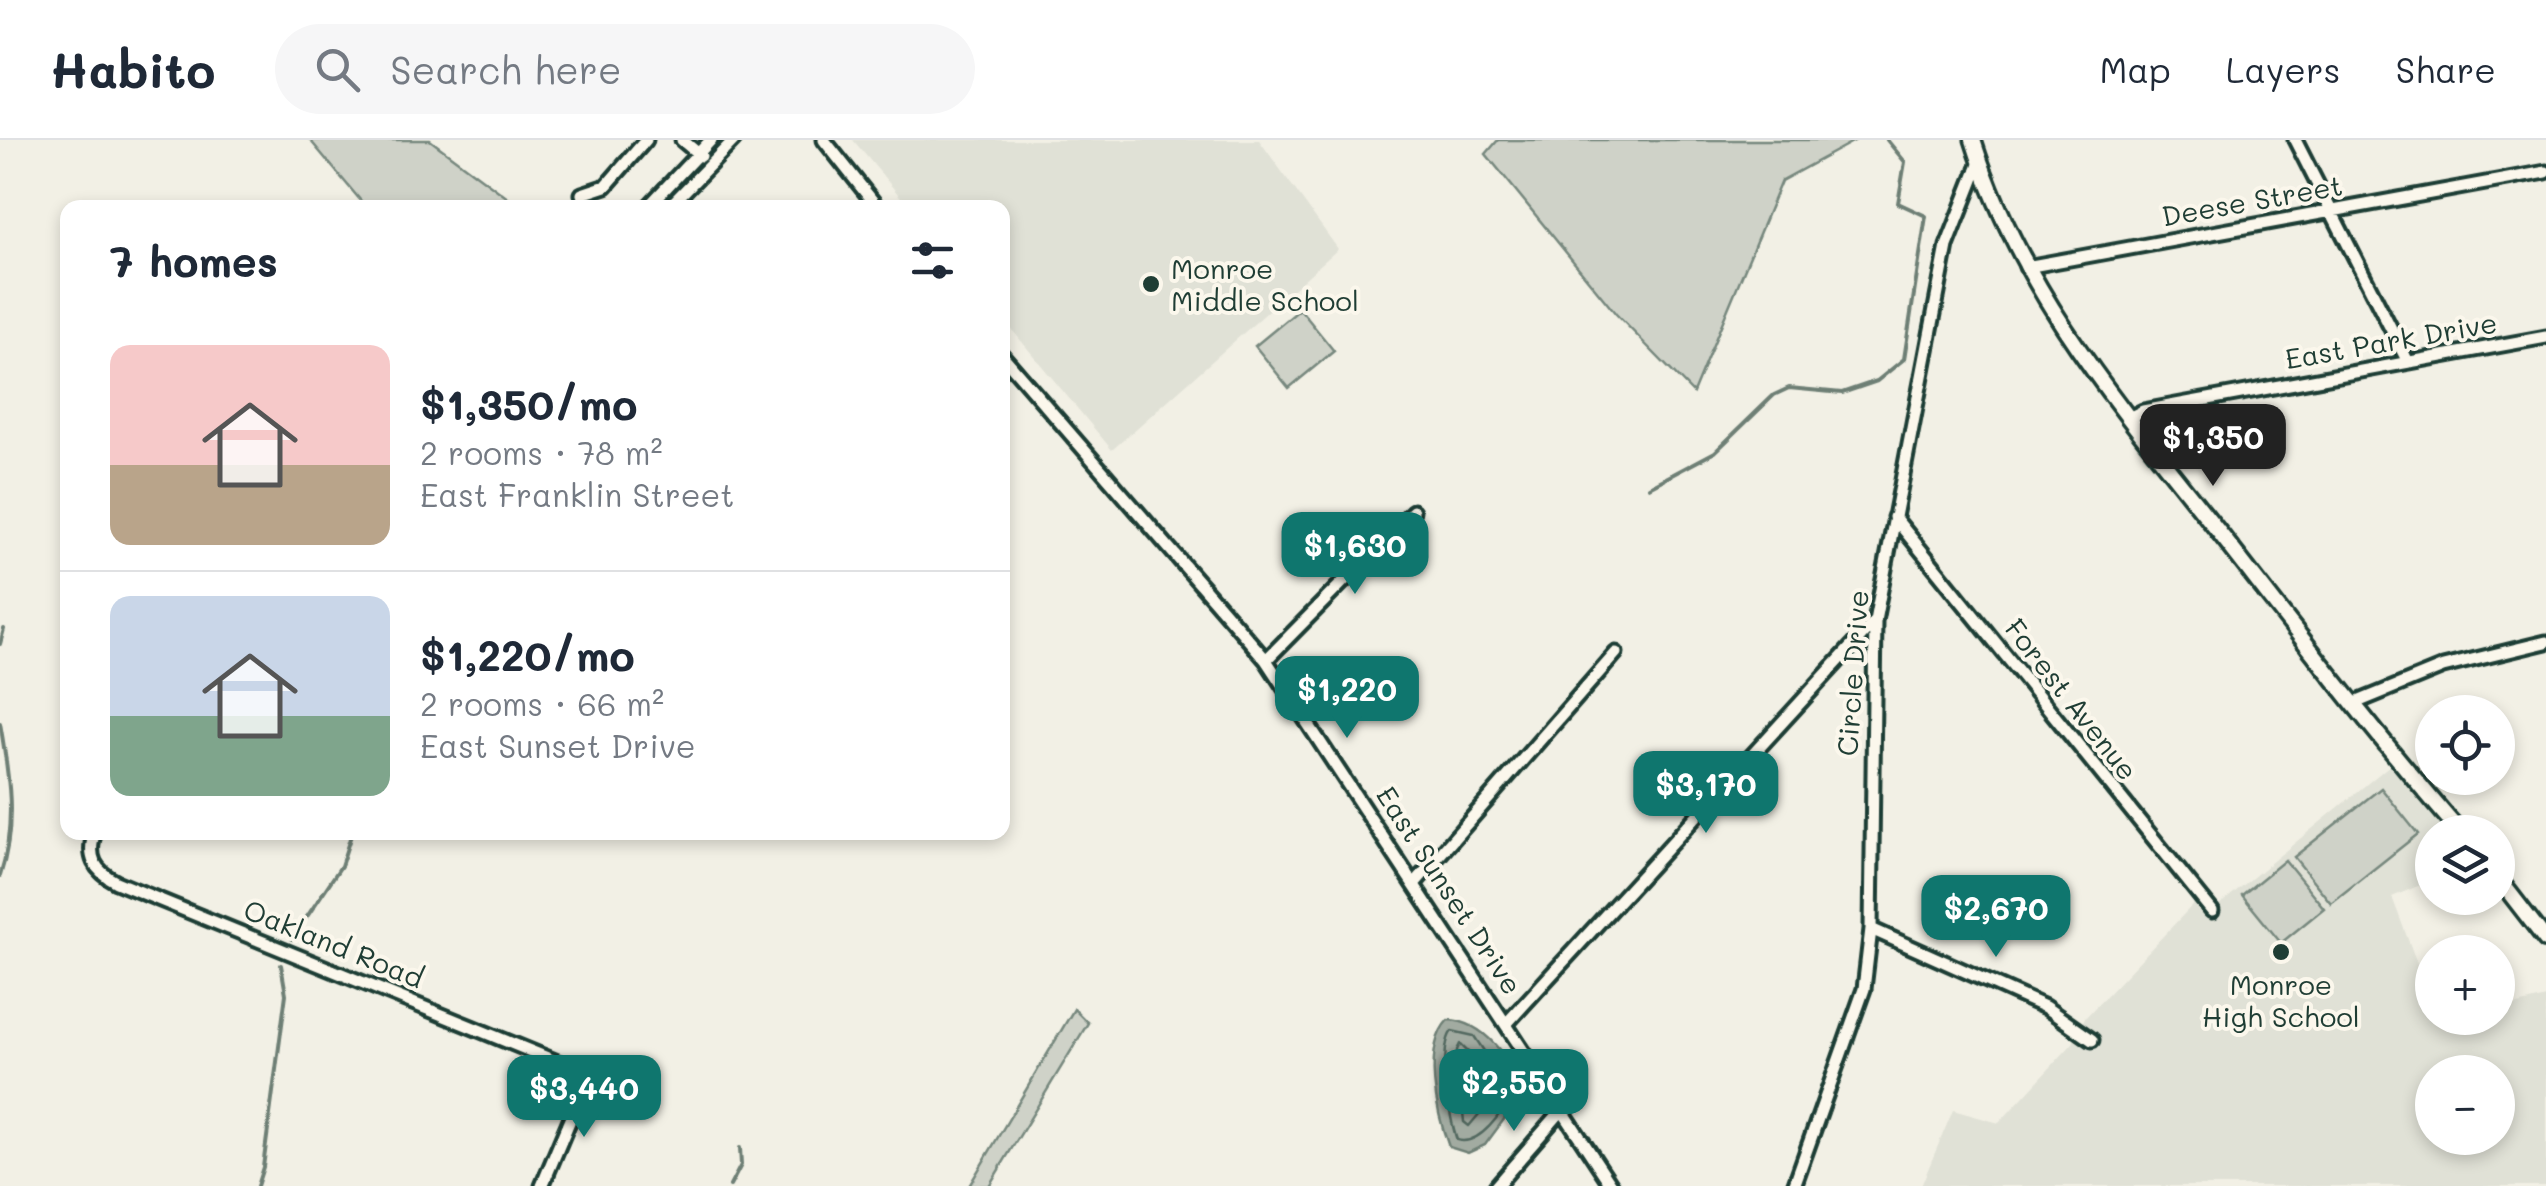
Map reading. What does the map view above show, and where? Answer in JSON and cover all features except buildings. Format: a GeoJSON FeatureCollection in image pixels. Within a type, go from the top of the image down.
{"type":"FeatureCollection","features":[{"type":"Feature","properties":{"kind":"main road"},"geometry":{"type":"LineString","coordinates":[[1973,140],[1993,202],[2026,267],[2086,364],[2446,815]]}},
{"type":"Feature","properties":{"kind":"main road"},"geometry":{"type":"LineString","coordinates":[[2515,900],[2546,940]]}},
{"type":"Feature","properties":{"kind":"street"},"geometry":{"type":"LineString","coordinates":[[582,194],[606,186],[646,140]]}},
{"type":"Feature","properties":{"kind":"street"},"geometry":{"type":"LineString","coordinates":[[682,140],[697,155],[715,159]]}},
{"type":"Feature","properties":{"kind":"street"},"geometry":{"type":"LineString","coordinates":[[676,200],[734,140]]}},
{"type":"Feature","properties":{"kind":"street"},"geometry":{"type":"LineString","coordinates":[[824,140],[872,200]]}},
{"type":"Feature","properties":{"kind":"street"},"geometry":{"type":"LineString","coordinates":[[2294,140],[2408,362]]}},
{"type":"Feature","properties":{"kind":"street"},"geometry":{"type":"LineString","coordinates":[[655,200],[707,141]]}},
{"type":"Feature","properties":{"kind":"street"},"geometry":{"type":"LineString","coordinates":[[707,141],[715,159]]}},
{"type":"Feature","properties":{"kind":"street","name":"Circle Drive"},"geometry":{"type":"LineString","coordinates":[[1794,1186],[1864,988],[1871,929],[1876,622],[1947,246],[1980,162]]}},
{"type":"Feature","properties":{"kind":"street","name":"Deese Street"},"geometry":{"type":"LineString","coordinates":[[2026,267],[2546,172]]}},
{"type":"Feature","properties":{"kind":"street","name":"East Park Drive"},"geometry":{"type":"LineString","coordinates":[[2129,418],[2143,410],[2546,337]]}},
{"type":"Feature","properties":{"kind":"street","name":"East Sunset Drive"},"geometry":{"type":"LineString","coordinates":[[1010,364],[1266,660],[1612,1186]]}},
{"type":"Feature","properties":{"kind":"street"},"geometry":{"type":"LineString","coordinates":[[1266,660],[1413,510]]}},
{"type":"Feature","properties":{"kind":"street","name":"Forest Avenue"},"geometry":{"type":"LineString","coordinates":[[1894,517],[2212,912]]}},
{"type":"Feature","properties":{"kind":"street"},"geometry":{"type":"LineString","coordinates":[[1506,1023],[1876,622]]}},
{"type":"Feature","properties":{"kind":"street"},"geometry":{"type":"LineString","coordinates":[[2355,703],[2442,667],[2546,642]]}},
{"type":"Feature","properties":{"kind":"street"},"geometry":{"type":"LineString","coordinates":[[1416,883],[1616,652]]}},
{"type":"Feature","properties":{"kind":"street","name":"Oakland Road"},"geometry":{"type":"LineString","coordinates":[[94,840],[92,859],[98,872],[116,882],[572,1066],[586,1079],[542,1186]]}},
{"type":"Feature","properties":{"kind":"street"},"geometry":{"type":"LineString","coordinates":[[1871,929],[1953,962],[2045,1007],[2092,1040]]}},
{"type":"Feature","properties":{"kind":"street"},"geometry":{"type":"LineString","coordinates":[[1496,1186],[1563,1109]]}},
{"type":"Feature","properties":{"kind":"shaded area"},"geometry":{"type":"Polygon","coordinates":[[[310,140],[430,140],[511,200],[360,200],[310,140]]]}},
{"type":"Feature","properties":{"kind":"shaded area","name":"Monroe Middle School"},"geometry":{"type":"Polygon","coordinates":[[[853,140],[1259,140],[1338,249],[1112,450],[1010,327],[1010,200],[903,200],[853,140]]]}},
{"type":"Feature","properties":{"kind":"shaded area"},"geometry":{"type":"Polygon","coordinates":[[[1498,140],[1856,140],[1781,181],[1693,393],[1616,314],[1486,154],[1498,140]]]}},
{"type":"Feature","properties":{"kind":"shaded area"},"geometry":{"type":"Polygon","coordinates":[[[1300,309],[1334,351],[1289,388],[1255,346],[1300,309]]]}},
{"type":"Feature","properties":{"kind":"shaded area","name":"Monroe High School"},"geometry":{"type":"Polygon","coordinates":[[[2390,765],[2435,815],[2415,815],[2415,887],[2392,897],[2415,958],[2415,1035],[2515,1035],[2515,1006],[2546,998],[2546,1186],[1921,1186],[1953,1110],[1999,1123],[2073,1043],[2084,1019],[2205,892],[2218,906],[2390,765]]]}},
{"type":"Feature","properties":{"kind":"shaded area"},"geometry":{"type":"Polygon","coordinates":[[[2381,788],[2415,830],[2415,836],[2331,903],[2294,857],[2381,788]]]}},
{"type":"Feature","properties":{"kind":"shaded area"},"geometry":{"type":"Polygon","coordinates":[[[2285,860],[2324,908],[2281,943],[2242,895],[2285,860]]]}},
{"type":"Feature","properties":{"kind":"shaded area"},"geometry":{"type":"Polygon","coordinates":[[[1074,1009],[1088,1023],[989,1186],[969,1186],[1074,1009]]]}},
{"type":"Feature","properties":{"kind":"water"},"geometry":{"type":"Polygon","coordinates":[[[1448,1020],[1473,1027],[1495,1045],[1512,1069],[1522,1095],[1485,1145],[1468,1153],[1449,1147],[1434,1082],[1436,1047],[1448,1020]]]}},
{"type":"Feature","properties":{"kind":"waterway"},"geometry":{"type":"LineString","coordinates":[[1649,487],[1715,452],[1774,395],[1789,388],[1842,393],[1877,381],[1904,359],[1926,216],[1898,203],[1905,162],[1887,140]]}},
{"type":"Feature","properties":{"kind":"waterway"},"geometry":{"type":"LineString","coordinates":[[0,644],[4,629]]}},
{"type":"Feature","properties":{"kind":"waterway"},"geometry":{"type":"LineString","coordinates":[[0,723],[10,818],[0,876]]}},
{"type":"Feature","properties":{"kind":"waterway"},"geometry":{"type":"LineString","coordinates":[[292,939],[341,866],[349,840]]}},
{"type":"Feature","properties":{"kind":"waterway"},"geometry":{"type":"LineString","coordinates":[[257,1186],[263,1167],[286,994],[281,965]]}},
{"type":"Feature","properties":{"kind":"waterway"},"geometry":{"type":"LineString","coordinates":[[730,1186],[741,1165],[740,1148]]}},
{"type":"Feature","properties":{"kind":"place","name":"Monroe Middle School"},"geometry":{"type":"Point","coordinates":[1151,284]}},
{"type":"Feature","properties":{"kind":"place","name":"Monroe High School"},"geometry":{"type":"Point","coordinates":[2281,952]}}]}
